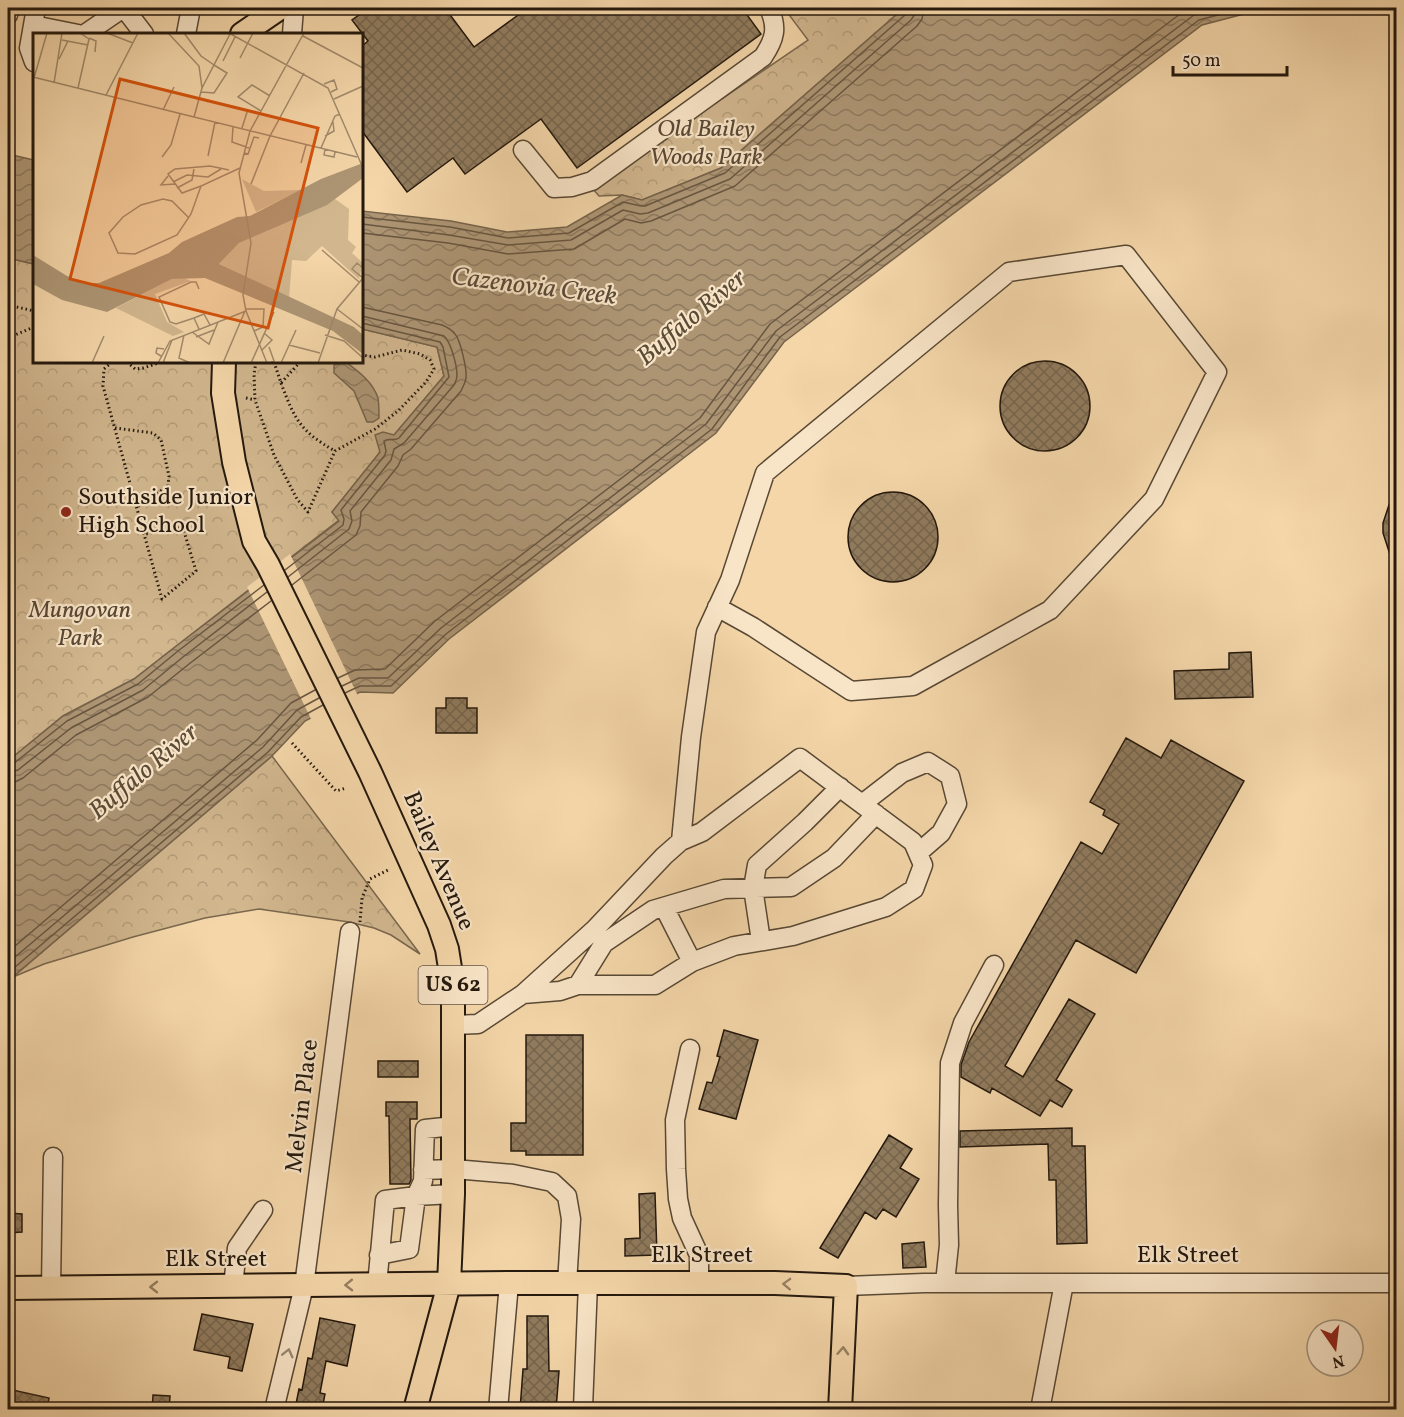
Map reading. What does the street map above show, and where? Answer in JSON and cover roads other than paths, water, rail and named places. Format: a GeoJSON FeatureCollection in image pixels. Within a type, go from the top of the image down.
{"type":"FeatureCollection","features":[{"type":"Feature","properties":{"kind":"main road"},"geometry":{"type":"LineString","coordinates":[[243,33],[280,8]]}},
{"type":"Feature","properties":{"kind":"main road","name":"Bailey Avenue"},"geometry":{"type":"LineString","coordinates":[[224,363],[222,393],[234,462],[255,541],[370,772],[439,925],[447,949],[453,987],[454,1025],[454,1169],[449,1284],[415,1410]]}},
{"type":"Feature","properties":{"kind":"main road","name":"Elk Street"},"geometry":{"type":"LineString","coordinates":[[8,1288],[509,1283],[775,1283],[846,1286]]}},
{"type":"Feature","properties":{"kind":"main road"},"geometry":{"type":"LineString","coordinates":[[840,1410],[846,1286]]}},
{"type":"Feature","properties":{"kind":"street"},"geometry":{"type":"LineString","coordinates":[[8,15],[9,8]]}},
{"type":"Feature","properties":{"kind":"street"},"geometry":{"type":"LineString","coordinates":[[86,33],[124,8],[143,33]]}},
{"type":"Feature","properties":{"kind":"street"},"geometry":{"type":"LineString","coordinates":[[186,33],[191,8]]}},
{"type":"Feature","properties":{"kind":"street"},"geometry":{"type":"LineString","coordinates":[[292,33],[294,8]]}},
{"type":"Feature","properties":{"kind":"street"},"geometry":{"type":"LineString","coordinates":[[523,150],[554,188],[572,188],[592,181],[763,57],[771,46],[776,30],[769,8]]}},
{"type":"Feature","properties":{"kind":"street"},"geometry":{"type":"LineString","coordinates":[[33,59],[29,48],[34,16],[76,33]]}},
{"type":"Feature","properties":{"kind":"street"},"geometry":{"type":"LineString","coordinates":[[681,841],[691,737],[706,632],[717,607],[730,580],[765,473],[1009,272],[1126,255],[1217,372],[1154,499],[1050,610],[913,686],[851,691],[753,627],[717,607]]}},
{"type":"Feature","properties":{"kind":"street"},"geometry":{"type":"LineString","coordinates":[[454,1025],[478,1024],[522,994],[595,929],[681,841],[702,832],[800,758],[913,842],[923,865],[914,889],[886,907],[792,936],[734,946],[692,962],[655,985],[578,985],[560,991],[522,994]]}},
{"type":"Feature","properties":{"kind":"street"},"geometry":{"type":"LineString","coordinates":[[578,985],[604,944],[653,910],[724,889],[791,887],[834,858],[869,809],[902,773],[928,762],[950,776],[957,804],[941,833],[918,853]]}},
{"type":"Feature","properties":{"kind":"street"},"geometry":{"type":"LineString","coordinates":[[761,941],[753,888],[757,865],[840,787]]}},
{"type":"Feature","properties":{"kind":"street"},"geometry":{"type":"LineString","coordinates":[[664,907],[692,962]]}},
{"type":"Feature","properties":{"kind":"street","name":"Melvin Place"},"geometry":{"type":"LineString","coordinates":[[274,1410],[304,1286],[350,932]]}},
{"type":"Feature","properties":{"kind":"street"},"geometry":{"type":"LineString","coordinates":[[945,1283],[949,1245],[950,1063],[963,1023],[994,965]]}},
{"type":"Feature","properties":{"kind":"street"},"geometry":{"type":"LineString","coordinates":[[690,1049],[675,1120],[676,1169],[682,1218],[699,1255],[699,1284]]}},
{"type":"Feature","properties":{"kind":"street"},"geometry":{"type":"LineString","coordinates":[[379,1255],[409,1250],[416,1196],[423,1181],[425,1129],[454,1126]]}},
{"type":"Feature","properties":{"kind":"street"},"geometry":{"type":"LineString","coordinates":[[51,1288],[53,1157]]}},
{"type":"Feature","properties":{"kind":"street"},"geometry":{"type":"LineString","coordinates":[[423,1170],[454,1169],[513,1174],[552,1182],[567,1196],[578,1284],[583,1408]]}},
{"type":"Feature","properties":{"kind":"street"},"geometry":{"type":"LineString","coordinates":[[377,1285],[385,1200],[453,1194]]}},
{"type":"Feature","properties":{"kind":"street"},"geometry":{"type":"LineString","coordinates":[[233,1287],[237,1248],[263,1210]]}},
{"type":"Feature","properties":{"kind":"street"},"geometry":{"type":"LineString","coordinates":[[498,1410],[509,1283]]}},
{"type":"Feature","properties":{"kind":"street","name":"Elk Street"},"geometry":{"type":"LineString","coordinates":[[846,1286],[945,1283],[1396,1283]]}},
{"type":"Feature","properties":{"kind":"street"},"geometry":{"type":"LineString","coordinates":[[1040,1410],[1064,1283]]}},
{"type":"Feature","properties":{"kind":"water"},"geometry":{"type":"Polygon","coordinates":[[[904,8],[1267,8],[1202,25],[784,342],[716,433],[449,639],[393,693],[360,692],[305,721],[272,756],[8,981],[8,761],[63,716],[134,679],[339,521],[332,512],[380,452],[375,435],[383,432],[394,435],[444,376],[437,347],[363,329],[363,211],[451,221],[507,232],[567,227],[622,195],[642,200],[721,168],[904,8]]]}},
{"type":"Feature","properties":{"kind":"water"},"geometry":{"type":"Polygon","coordinates":[[[1349,8],[1396,8],[1396,14],[1349,8]]]}},
{"type":"Feature","properties":{"kind":"water"},"geometry":{"type":"Polygon","coordinates":[[[8,154],[33,160],[33,264],[8,258],[8,154]]]}},
{"type":"Feature","properties":{"kind":"water"},"geometry":{"type":"Polygon","coordinates":[[[347,363],[365,377],[376,392],[379,418],[373,422],[367,422],[354,391],[334,373],[334,365],[347,363]]]}},
{"type":"Feature","properties":{"kind":"place","name":"Southside Junior High School"},"geometry":{"type":"Point","coordinates":[66,512]}},
{"type":"Feature","properties":{"kind":"park label","name":"Old Bailey Woods Park"},"geometry":{"type":"Point","coordinates":[706,144]}},
{"type":"Feature","properties":{"kind":"park label","name":"Mungovan Park"},"geometry":{"type":"Point","coordinates":[80,625]}},
{"type":"Feature","properties":{"kind":"water label","name":"Cazenovia Creek"},"geometry":{"type":"Point","coordinates":[534,287]}},
{"type":"Feature","properties":{"kind":"water label","name":"Buffalo River"},"geometry":{"type":"Point","coordinates":[692,318]}},
{"type":"Feature","properties":{"kind":"water label","name":"Buffalo River"},"geometry":{"type":"Point","coordinates":[144,772]}}]}
